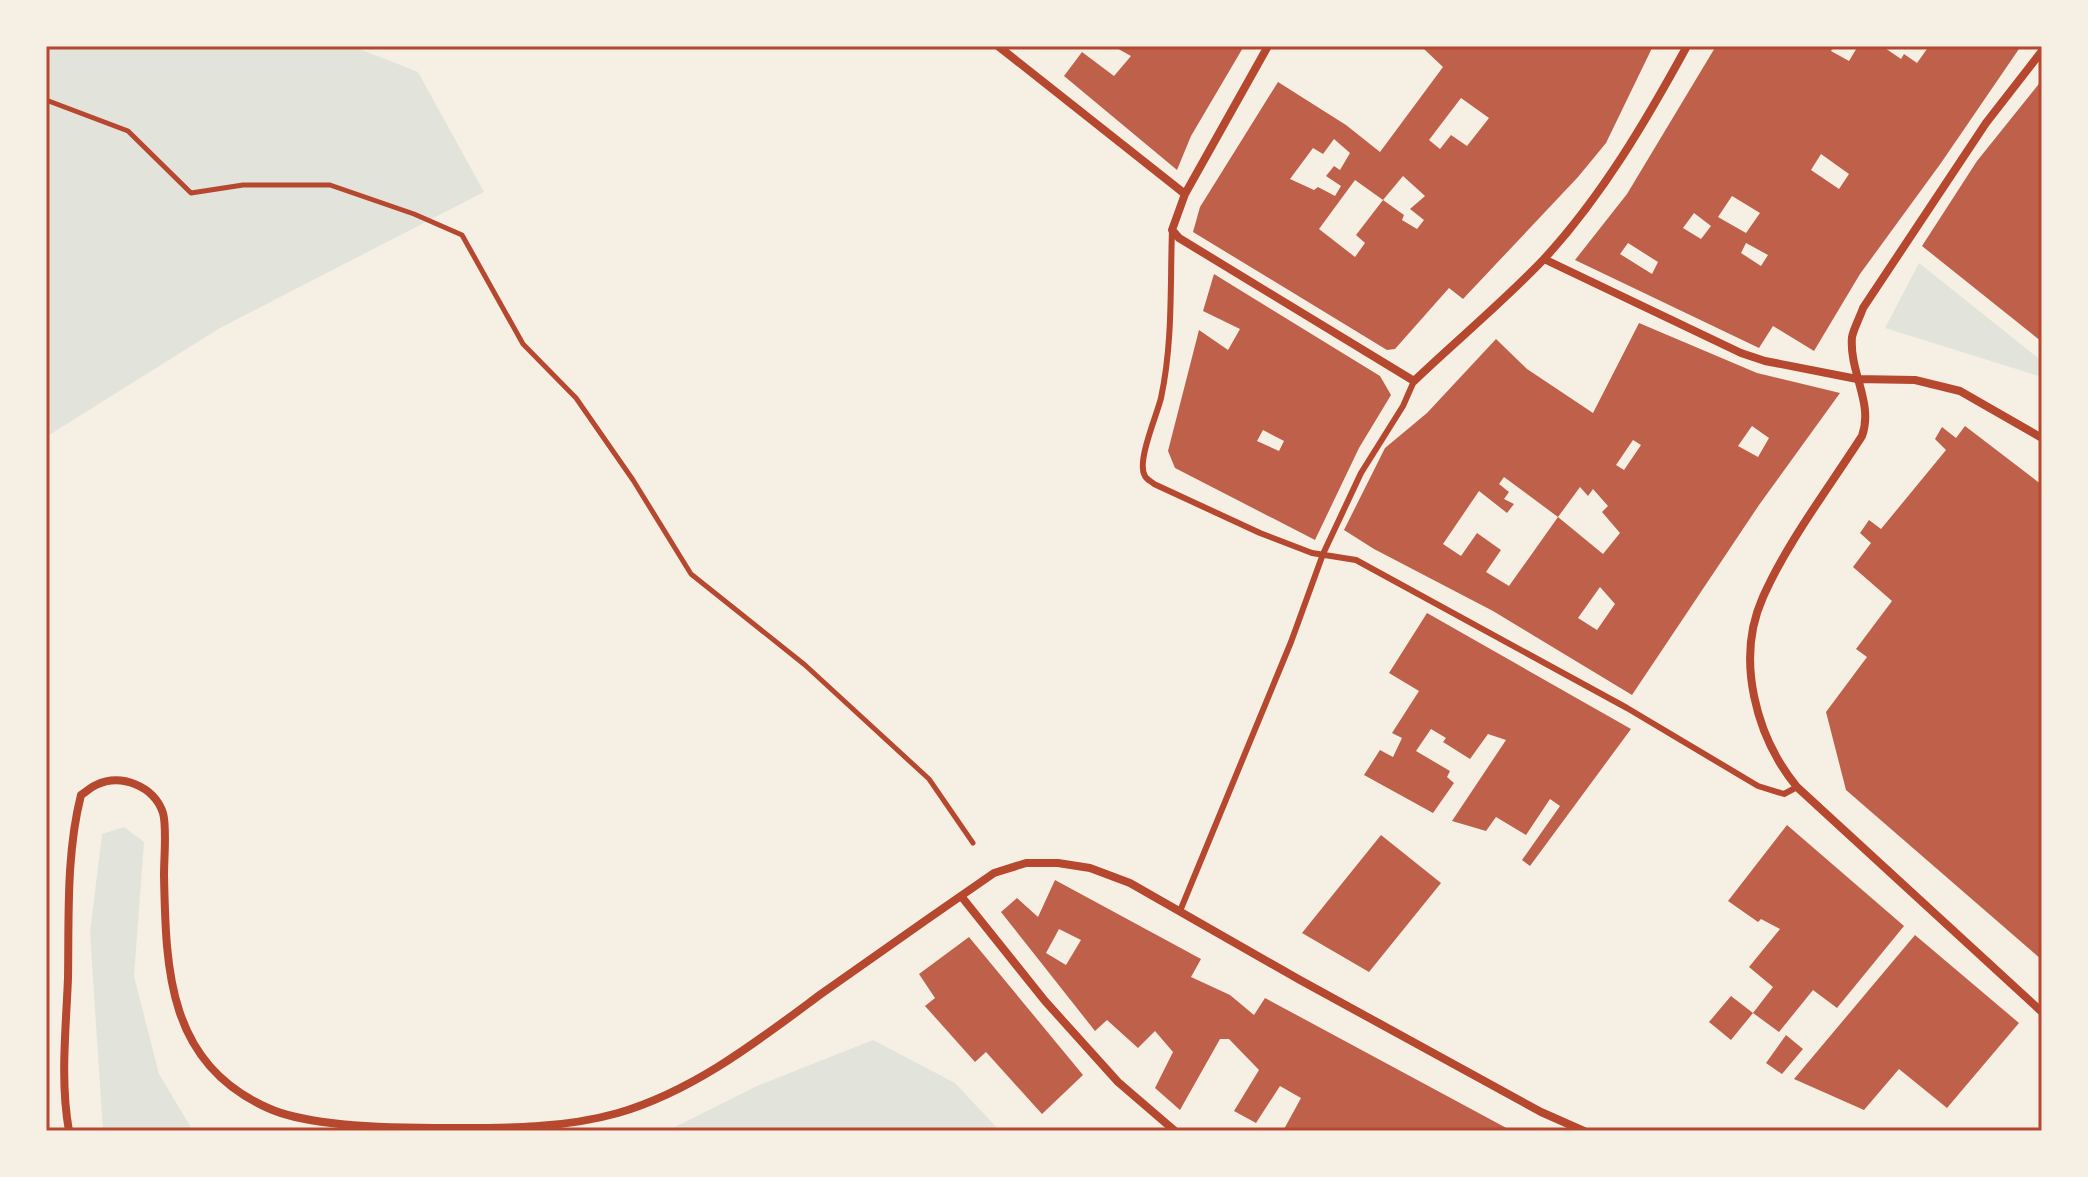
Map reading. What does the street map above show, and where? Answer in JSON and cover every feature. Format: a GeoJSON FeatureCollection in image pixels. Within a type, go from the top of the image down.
{"type":"FeatureCollection","features":[{"type":"Feature","properties":{"kind":"street"},"geometry":{"type":"LineString","coordinates":[[998,46],[1185,194]]}},
{"type":"Feature","properties":{"kind":"street"},"geometry":{"type":"LineString","coordinates":[[1268,46],[1185,194],[1172,230],[1179,238],[1414,381],[1544,259],[1595,196],[1639,132],[1687,46]]}},
{"type":"Feature","properties":{"kind":"street"},"geometry":{"type":"LineString","coordinates":[[2042,51],[1986,123],[1863,308],[1852,336],[1857,379],[1866,407],[1866,424],[1862,436],[1787,552],[1762,599],[1752,633],[1750,665],[1754,696],[1765,734],[1797,787],[2042,1012]]}},
{"type":"Feature","properties":{"kind":"street"},"geometry":{"type":"LineString","coordinates":[[1544,259],[1741,353],[1765,361],[1857,379],[1915,380],[1960,391],[2042,438]]}},
{"type":"Feature","properties":{"kind":"street"},"geometry":{"type":"LineString","coordinates":[[69,1131],[65,1083],[71,870],[76,816],[81,795],[98,784],[128,781],[150,792],[163,813],[166,952],[172,994],[184,1025],[206,1063],[233,1087],[269,1108],[321,1121],[409,1128],[555,1127],[620,1112],[668,1093],[722,1065],[994,873],[1026,863],[1058,863],[1090,868],[1130,883],[1541,1112],[1584,1131]]}},
{"type":"Feature","properties":{"kind":"street"},"geometry":{"type":"LineString","coordinates":[[961,896],[1045,1001],[1107,1071],[1138,1102],[1175,1131]]}},
{"type":"Feature","properties":{"kind":"lane"},"geometry":{"type":"LineString","coordinates":[[1172,230],[1169,351],[1161,399],[1144,455],[1142,468],[1145,478],[1260,533],[1312,553],[1356,560],[1627,708],[1758,786],[1784,794],[1797,787]]}},
{"type":"Feature","properties":{"kind":"lane"},"geometry":{"type":"LineString","coordinates":[[1180,911],[1291,642],[1323,554],[1361,473],[1403,406],[1414,381]]}},
{"type":"Feature","properties":{"kind":"path"},"geometry":{"type":"LineString","coordinates":[[46,100],[128,131],[191,193],[243,185],[330,185],[414,214],[462,235],[523,344],[576,398],[633,480],[691,574],[805,665],[929,779],[994,873]]}},
{"type":"Feature","properties":{"kind":"shaded area"},"geometry":{"type":"Polygon","coordinates":[[[46,46],[352,46],[418,72],[484,192],[220,328],[46,437],[46,46]]]}},
{"type":"Feature","properties":{"kind":"shaded area"},"geometry":{"type":"Polygon","coordinates":[[[1919,263],[2042,361],[2042,377],[1885,328],[1919,263]]]}},
{"type":"Feature","properties":{"kind":"shaded area"},"geometry":{"type":"Polygon","coordinates":[[[124,827],[144,842],[134,976],[159,1074],[193,1131],[103,1131],[90,933],[102,834],[124,827]]]}},
{"type":"Feature","properties":{"kind":"shaded area"},"geometry":{"type":"Polygon","coordinates":[[[873,1040],[955,1083],[1000,1131],[667,1131],[757,1086],[873,1040]]]}},
{"type":"Feature","properties":{"kind":"building"},"geometry":{"type":"Polygon","coordinates":[[[1113,46],[1244,46],[1191,136],[1177,170],[1064,76],[1082,52],[1114,76],[1131,56],[1113,46]]]}},
{"type":"Feature","properties":{"kind":"building"},"geometry":{"type":"Polygon","coordinates":[[[1426,46],[1653,46],[1606,143],[1578,177],[1463,299],[1449,288],[1395,349],[1387,350],[1193,232],[1200,207],[1278,82],[1346,125],[1380,152],[1443,67],[1424,49],[1426,46]],[[1461,98],[1429,140],[1440,149],[1451,135],[1467,146],[1489,118],[1461,98]],[[1334,139],[1323,154],[1313,148],[1290,179],[1314,190],[1318,187],[1335,196],[1341,186],[1326,176],[1334,166],[1340,170],[1350,153],[1334,139]],[[1403,176],[1383,200],[1404,215],[1402,220],[1417,229],[1424,220],[1410,209],[1425,196],[1403,176]],[[1355,180],[1319,229],[1355,257],[1365,243],[1356,235],[1383,200],[1355,180]]]}},
{"type":"Feature","properties":{"kind":"building"},"geometry":{"type":"Polygon","coordinates":[[[1716,46],[1834,46],[1831,51],[1849,61],[1858,46],[1882,46],[1901,59],[1904,54],[1917,63],[1927,49],[1922,46],[2021,46],[1860,274],[1814,351],[1773,326],[1759,348],[1575,260],[1627,194],[1716,46]],[[1821,154],[1811,170],[1839,189],[1849,174],[1821,154]],[[1732,196],[1718,217],[1746,233],[1760,213],[1732,196]],[[1694,213],[1683,228],[1701,239],[1711,226],[1694,213]],[[1628,243],[1620,254],[1652,274],[1658,262],[1628,243]],[[1746,243],[1741,253],[1761,266],[1768,255],[1746,243]]]}},
{"type":"Feature","properties":{"kind":"building"},"geometry":{"type":"Polygon","coordinates":[[[2042,80],[2042,342],[1922,246],[1977,161],[2042,80]]]}},
{"type":"Feature","properties":{"kind":"building"},"geometry":{"type":"Polygon","coordinates":[[[1214,274],[1380,376],[1391,395],[1359,448],[1315,540],[1175,468],[1168,451],[1199,330],[1228,350],[1240,329],[1203,311],[1214,274]],[[1263,430],[1257,441],[1279,451],[1284,441],[1263,430]]]}},
{"type":"Feature","properties":{"kind":"building"},"geometry":{"type":"Polygon","coordinates":[[[1639,323],[1757,373],[1840,393],[1759,505],[1632,695],[1493,611],[1344,530],[1385,448],[1427,413],[1496,339],[1527,369],[1593,413],[1639,323]],[[1752,426],[1738,446],[1758,457],[1769,438],[1752,426]],[[1633,440],[1616,465],[1624,470],[1641,445],[1633,440]],[[1504,477],[1499,484],[1509,492],[1504,499],[1514,504],[1507,513],[1479,491],[1443,544],[1461,556],[1477,533],[1501,550],[1486,572],[1509,586],[1558,517],[1504,477]],[[1580,487],[1558,517],[1603,554],[1620,533],[1602,512],[1608,506],[1593,489],[1588,496],[1580,487]],[[1600,587],[1578,618],[1597,630],[1615,604],[1600,587]]]}},
{"type":"Feature","properties":{"kind":"building"},"geometry":{"type":"Polygon","coordinates":[[[1965,426],[2042,485],[2042,960],[1846,790],[1826,712],[1867,657],[1856,649],[1892,601],[1853,567],[1871,543],[1860,533],[1869,520],[1881,529],[1946,450],[1935,439],[1942,427],[1956,438],[1965,426]]]}},
{"type":"Feature","properties":{"kind":"building"},"geometry":{"type":"Polygon","coordinates":[[[1427,613],[1631,729],[1530,866],[1522,860],[1560,806],[1550,799],[1526,835],[1496,817],[1486,831],[1452,821],[1506,740],[1488,734],[1470,759],[1443,742],[1446,738],[1431,729],[1416,751],[1450,771],[1447,777],[1454,783],[1433,813],[1364,775],[1380,750],[1393,757],[1402,738],[1392,733],[1419,691],[1389,673],[1427,613]]]}},
{"type":"Feature","properties":{"kind":"building"},"geometry":{"type":"Polygon","coordinates":[[[1787,825],[1904,926],[1837,1008],[1813,990],[1779,1032],[1753,1013],[1773,987],[1749,967],[1780,929],[1761,919],[1758,922],[1728,901],[1787,825]]]}},
{"type":"Feature","properties":{"kind":"building"},"geometry":{"type":"Polygon","coordinates":[[[1381,835],[1441,883],[1369,972],[1302,933],[1381,835]]]}},
{"type":"Feature","properties":{"kind":"building"},"geometry":{"type":"Polygon","coordinates":[[[1055,880],[1201,959],[1191,977],[1230,995],[1254,1015],[1265,998],[1512,1131],[1283,1131],[1301,1098],[1280,1086],[1256,1123],[1234,1111],[1259,1070],[1229,1039],[1220,1039],[1180,1110],[1155,1088],[1173,1052],[1155,1031],[1138,1048],[1107,1020],[1095,1031],[1001,912],[1017,898],[1038,917],[1055,880]],[[1059,929],[1046,953],[1066,965],[1081,940],[1059,929]]]}},
{"type":"Feature","properties":{"kind":"building"},"geometry":{"type":"Polygon","coordinates":[[[1915,935],[2019,1023],[1947,1108],[1899,1069],[1864,1110],[1794,1079],[1915,935]]]}},
{"type":"Feature","properties":{"kind":"building"},"geometry":{"type":"Polygon","coordinates":[[[969,937],[1083,1075],[1042,1114],[986,1052],[975,1062],[925,1006],[935,998],[919,974],[969,937]]]}},
{"type":"Feature","properties":{"kind":"building"},"geometry":{"type":"Polygon","coordinates":[[[1731,996],[1753,1013],[1731,1040],[1709,1022],[1731,996]]]}},
{"type":"Feature","properties":{"kind":"building"},"geometry":{"type":"Polygon","coordinates":[[[1786,1035],[1803,1049],[1782,1074],[1766,1063],[1786,1035]]]}}]}
